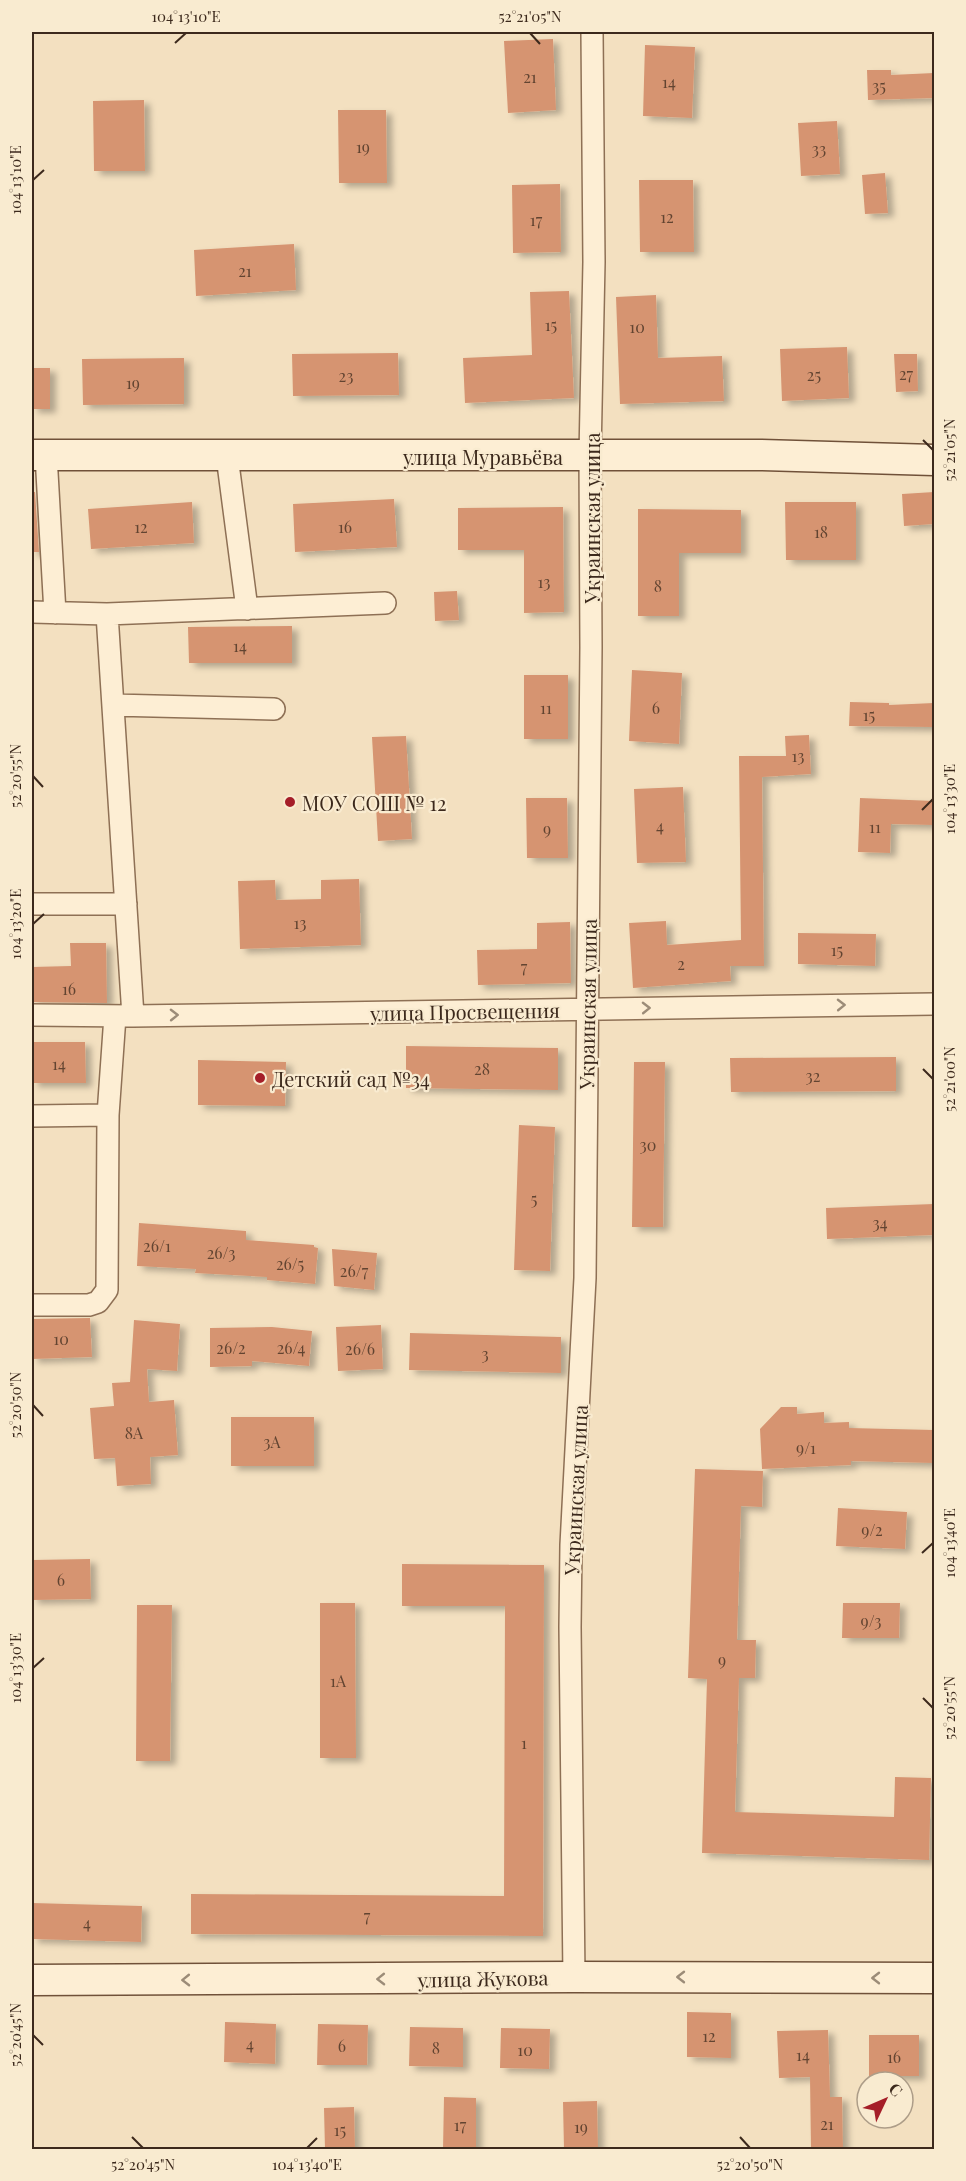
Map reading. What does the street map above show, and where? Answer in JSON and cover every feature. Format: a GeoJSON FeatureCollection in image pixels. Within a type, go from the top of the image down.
{"type":"FeatureCollection","features":[{"type":"Feature","properties":{"kind":"street","name":"Украинская улица"},"geometry":{"type":"LineString","coordinates":[[574,1977],[571,1851],[571,1545],[585,1278],[591,647],[590,455],[594,262],[592,32]]}},
{"type":"Feature","properties":{"kind":"street","name":"улица Муравьёва"},"geometry":{"type":"LineString","coordinates":[[39,455],[761,455],[934,460]]}},
{"type":"Feature","properties":{"kind":"street"},"geometry":{"type":"LineString","coordinates":[[39,455],[55,613]]}},
{"type":"Feature","properties":{"kind":"street"},"geometry":{"type":"LineString","coordinates":[[227,456],[247,609]]}},
{"type":"Feature","properties":{"kind":"street"},"geometry":{"type":"LineString","coordinates":[[32,612],[107,614],[385,603]]}},
{"type":"Feature","properties":{"kind":"street"},"geometry":{"type":"LineString","coordinates":[[32,1305],[89,1305],[98,1302],[107,1290],[108,1115],[124,1016],[126,904],[107,614]]}},
{"type":"Feature","properties":{"kind":"street"},"geometry":{"type":"LineString","coordinates":[[113,705],[273,709]]}},
{"type":"Feature","properties":{"kind":"street"},"geometry":{"type":"LineString","coordinates":[[32,904],[126,904]]}},
{"type":"Feature","properties":{"kind":"street","name":"улица Просвещения"},"geometry":{"type":"LineString","coordinates":[[32,1015],[124,1016],[934,1004]]}},
{"type":"Feature","properties":{"kind":"street"},"geometry":{"type":"LineString","coordinates":[[32,1116],[108,1115]]}},
{"type":"Feature","properties":{"kind":"street","name":"улица Жукова"},"geometry":{"type":"LineString","coordinates":[[32,1980],[934,1978]]}},
{"type":"Feature","properties":{"kind":"building"},"geometry":{"type":"Polygon","coordinates":[[[553,39],[556,110],[508,113],[504,41],[553,39]]]}},
{"type":"Feature","properties":{"kind":"building"},"geometry":{"type":"Polygon","coordinates":[[[645,45],[695,47],[692,118],[643,116],[645,45]]]}},
{"type":"Feature","properties":{"kind":"building"},"geometry":{"type":"Polygon","coordinates":[[[867,70],[891,70],[891,75],[934,73],[934,98],[868,100],[867,70]]]}},
{"type":"Feature","properties":{"kind":"building"},"geometry":{"type":"Polygon","coordinates":[[[144,100],[145,171],[94,171],[93,101],[144,100]]]}},
{"type":"Feature","properties":{"kind":"building"},"geometry":{"type":"Polygon","coordinates":[[[338,110],[386,110],[387,183],[339,183],[338,110]]]}},
{"type":"Feature","properties":{"kind":"building"},"geometry":{"type":"Polygon","coordinates":[[[837,121],[840,174],[801,176],[798,123],[837,121]]]}},
{"type":"Feature","properties":{"kind":"building"},"geometry":{"type":"Polygon","coordinates":[[[885,173],[888,213],[865,214],[862,175],[885,173]]]}},
{"type":"Feature","properties":{"kind":"building"},"geometry":{"type":"Polygon","coordinates":[[[639,180],[693,180],[694,252],[640,252],[639,180]]]}},
{"type":"Feature","properties":{"kind":"building"},"geometry":{"type":"Polygon","coordinates":[[[560,184],[561,252],[513,253],[512,185],[560,184]]]}},
{"type":"Feature","properties":{"kind":"building"},"geometry":{"type":"Polygon","coordinates":[[[294,244],[296,290],[196,296],[194,250],[294,244]]]}},
{"type":"Feature","properties":{"kind":"building"},"geometry":{"type":"Polygon","coordinates":[[[569,291],[574,398],[465,403],[463,358],[532,355],[530,292],[569,291]]]}},
{"type":"Feature","properties":{"kind":"building"},"geometry":{"type":"Polygon","coordinates":[[[656,295],[658,358],[722,356],[724,401],[620,404],[616,297],[656,295]]]}},
{"type":"Feature","properties":{"kind":"building"},"geometry":{"type":"Polygon","coordinates":[[[847,347],[849,398],[782,401],[780,349],[847,347]]]}},
{"type":"Feature","properties":{"kind":"building"},"geometry":{"type":"Polygon","coordinates":[[[398,353],[399,395],[293,396],[292,354],[398,353]]]}},
{"type":"Feature","properties":{"kind":"building"},"geometry":{"type":"Polygon","coordinates":[[[894,354],[917,354],[918,391],[896,392],[894,354]]]}},
{"type":"Feature","properties":{"kind":"building"},"geometry":{"type":"Polygon","coordinates":[[[184,358],[184,404],[83,405],[82,359],[184,358]]]}},
{"type":"Feature","properties":{"kind":"building"},"geometry":{"type":"Polygon","coordinates":[[[32,368],[50,368],[50,409],[32,409],[32,368]]]}},
{"type":"Feature","properties":{"kind":"building"},"geometry":{"type":"Polygon","coordinates":[[[32,492],[35,492],[39,552],[32,552],[32,492]]]}},
{"type":"Feature","properties":{"kind":"building"},"geometry":{"type":"Polygon","coordinates":[[[934,492],[934,524],[904,526],[902,494],[934,492]]]}},
{"type":"Feature","properties":{"kind":"building"},"geometry":{"type":"Polygon","coordinates":[[[394,499],[397,547],[295,552],[293,504],[394,499]]]}},
{"type":"Feature","properties":{"kind":"building"},"geometry":{"type":"Polygon","coordinates":[[[192,502],[194,543],[91,549],[88,509],[192,502]]]}},
{"type":"Feature","properties":{"kind":"building"},"geometry":{"type":"Polygon","coordinates":[[[785,502],[856,502],[856,560],[786,560],[785,502]]]}},
{"type":"Feature","properties":{"kind":"building"},"geometry":{"type":"Polygon","coordinates":[[[563,507],[564,612],[524,613],[524,550],[458,550],[458,508],[563,507]]]}},
{"type":"Feature","properties":{"kind":"building"},"geometry":{"type":"Polygon","coordinates":[[[638,509],[741,510],[741,553],[679,553],[679,616],[638,616],[638,509]]]}},
{"type":"Feature","properties":{"kind":"building"},"geometry":{"type":"Polygon","coordinates":[[[457,591],[459,620],[435,621],[434,592],[457,591]]]}},
{"type":"Feature","properties":{"kind":"building"},"geometry":{"type":"Polygon","coordinates":[[[292,626],[292,663],[189,663],[188,627],[292,626]]]}},
{"type":"Feature","properties":{"kind":"building"},"geometry":{"type":"Polygon","coordinates":[[[632,670],[682,673],[679,744],[629,741],[632,670]]]}},
{"type":"Feature","properties":{"kind":"building"},"geometry":{"type":"Polygon","coordinates":[[[524,675],[568,675],[568,739],[524,739],[524,675]]]}},
{"type":"Feature","properties":{"kind":"building"},"geometry":{"type":"Polygon","coordinates":[[[850,702],[889,703],[889,705],[934,703],[934,727],[849,726],[850,702]]]}},
{"type":"Feature","properties":{"kind":"building"},"geometry":{"type":"Polygon","coordinates":[[[809,735],[811,774],[762,777],[764,966],[730,966],[731,981],[633,988],[629,923],[666,921],[667,945],[741,940],[739,756],[786,756],[785,736],[809,735]]]}},
{"type":"Feature","properties":{"kind":"building"},"geometry":{"type":"Polygon","coordinates":[[[406,736],[412,839],[378,841],[372,737],[406,736]]]}},
{"type":"Feature","properties":{"kind":"building"},"geometry":{"type":"Polygon","coordinates":[[[683,787],[686,862],[637,863],[634,789],[683,787]]]}},
{"type":"Feature","properties":{"kind":"building"},"geometry":{"type":"Polygon","coordinates":[[[526,798],[567,798],[568,858],[527,858],[526,798]]]}},
{"type":"Feature","properties":{"kind":"building"},"geometry":{"type":"Polygon","coordinates":[[[860,798],[934,801],[934,825],[891,824],[890,853],[858,852],[860,798]]]}},
{"type":"Feature","properties":{"kind":"building"},"geometry":{"type":"Polygon","coordinates":[[[359,879],[361,945],[240,949],[238,881],[275,880],[276,900],[321,899],[321,880],[359,879]]]}},
{"type":"Feature","properties":{"kind":"building"},"geometry":{"type":"Polygon","coordinates":[[[570,922],[571,983],[478,985],[477,950],[537,949],[537,923],[570,922]]]}},
{"type":"Feature","properties":{"kind":"building"},"geometry":{"type":"Polygon","coordinates":[[[798,933],[876,934],[875,966],[798,964],[798,933]]]}},
{"type":"Feature","properties":{"kind":"building"},"geometry":{"type":"Polygon","coordinates":[[[70,943],[106,943],[107,1003],[32,1002],[32,967],[71,966],[70,943]]]}},
{"type":"Feature","properties":{"kind":"building"},"geometry":{"type":"Polygon","coordinates":[[[32,1042],[85,1042],[86,1083],[32,1083],[32,1042]]]}},
{"type":"Feature","properties":{"kind":"building"},"geometry":{"type":"Polygon","coordinates":[[[406,1046],[558,1048],[558,1090],[406,1088],[406,1046]]]}},
{"type":"Feature","properties":{"kind":"building"},"geometry":{"type":"Polygon","coordinates":[[[896,1057],[896,1091],[731,1092],[730,1058],[896,1057]]]}},
{"type":"Feature","properties":{"kind":"building","name":"Детский сад №34"},"geometry":{"type":"Polygon","coordinates":[[[198,1060],[286,1062],[285,1106],[198,1105],[198,1060]]]}},
{"type":"Feature","properties":{"kind":"building"},"geometry":{"type":"Polygon","coordinates":[[[634,1062],[665,1062],[663,1227],[632,1227],[634,1062]]]}},
{"type":"Feature","properties":{"kind":"building"},"geometry":{"type":"Polygon","coordinates":[[[519,1125],[555,1127],[550,1271],[514,1270],[519,1125]]]}},
{"type":"Feature","properties":{"kind":"building"},"geometry":{"type":"Polygon","coordinates":[[[934,1204],[934,1235],[827,1239],[826,1208],[934,1204]]]}},
{"type":"Feature","properties":{"kind":"building"},"geometry":{"type":"Polygon","coordinates":[[[139,1223],[246,1231],[246,1240],[314,1245],[318,1248],[315,1284],[267,1280],[267,1277],[195,1273],[196,1269],[137,1266],[139,1223]]]}},
{"type":"Feature","properties":{"kind":"building"},"geometry":{"type":"Polygon","coordinates":[[[332,1249],[377,1253],[374,1290],[334,1286],[332,1249]]]}},
{"type":"Feature","properties":{"kind":"building"},"geometry":{"type":"Polygon","coordinates":[[[90,1318],[92,1357],[32,1359],[32,1319],[90,1318]]]}},
{"type":"Feature","properties":{"kind":"building"},"geometry":{"type":"Polygon","coordinates":[[[134,1320],[180,1324],[177,1371],[147,1369],[149,1402],[174,1400],[178,1455],[150,1457],[151,1484],[117,1486],[115,1458],[94,1459],[90,1408],[114,1406],[112,1383],[130,1382],[134,1320]]]}},
{"type":"Feature","properties":{"kind":"building"},"geometry":{"type":"Polygon","coordinates":[[[381,1325],[383,1369],[338,1371],[336,1327],[381,1325]]]}},
{"type":"Feature","properties":{"kind":"building"},"geometry":{"type":"Polygon","coordinates":[[[272,1327],[312,1331],[309,1366],[252,1361],[252,1366],[210,1367],[210,1328],[272,1327]]]}},
{"type":"Feature","properties":{"kind":"building"},"geometry":{"type":"Polygon","coordinates":[[[410,1333],[561,1337],[561,1373],[409,1370],[410,1333]]]}},
{"type":"Feature","properties":{"kind":"building"},"geometry":{"type":"Polygon","coordinates":[[[781,1407],[797,1407],[797,1414],[824,1412],[824,1423],[849,1422],[849,1428],[934,1430],[934,1463],[851,1461],[851,1465],[762,1469],[760,1429],[781,1407]]]}},
{"type":"Feature","properties":{"kind":"building"},"geometry":{"type":"Polygon","coordinates":[[[231,1417],[314,1417],[314,1466],[231,1466],[231,1417]]]}},
{"type":"Feature","properties":{"kind":"building"},"geometry":{"type":"Polygon","coordinates":[[[695,1469],[763,1471],[762,1507],[741,1506],[737,1640],[756,1640],[755,1678],[739,1678],[735,1812],[894,1817],[895,1777],[931,1778],[929,1860],[702,1853],[707,1679],[688,1678],[695,1469]]]}},
{"type":"Feature","properties":{"kind":"building"},"geometry":{"type":"Polygon","coordinates":[[[838,1508],[907,1512],[905,1549],[836,1546],[838,1508]]]}},
{"type":"Feature","properties":{"kind":"building"},"geometry":{"type":"Polygon","coordinates":[[[90,1559],[91,1599],[32,1600],[32,1560],[90,1559]]]}},
{"type":"Feature","properties":{"kind":"building"},"geometry":{"type":"Polygon","coordinates":[[[402,1564],[544,1565],[543,1936],[191,1934],[191,1894],[504,1896],[505,1606],[402,1606],[402,1564]]]}},
{"type":"Feature","properties":{"kind":"building"},"geometry":{"type":"Polygon","coordinates":[[[320,1603],[355,1603],[356,1758],[320,1758],[320,1603]]]}},
{"type":"Feature","properties":{"kind":"building"},"geometry":{"type":"Polygon","coordinates":[[[843,1603],[900,1603],[899,1638],[842,1638],[843,1603]]]}},
{"type":"Feature","properties":{"kind":"building"},"geometry":{"type":"Polygon","coordinates":[[[137,1605],[172,1605],[170,1761],[136,1761],[137,1605]]]}},
{"type":"Feature","properties":{"kind":"building"},"geometry":{"type":"Polygon","coordinates":[[[32,1903],[142,1906],[141,1942],[32,1939],[32,1903]]]}},
{"type":"Feature","properties":{"kind":"building"},"geometry":{"type":"Polygon","coordinates":[[[687,2012],[731,2013],[731,2058],[687,2057],[687,2012]]]}},
{"type":"Feature","properties":{"kind":"building"},"geometry":{"type":"Polygon","coordinates":[[[225,2022],[276,2024],[275,2064],[224,2062],[225,2022]]]}},
{"type":"Feature","properties":{"kind":"building"},"geometry":{"type":"Polygon","coordinates":[[[318,2024],[368,2025],[367,2065],[317,2065],[318,2024]]]}},
{"type":"Feature","properties":{"kind":"building"},"geometry":{"type":"Polygon","coordinates":[[[410,2027],[463,2028],[463,2067],[409,2066],[410,2027]]]}},
{"type":"Feature","properties":{"kind":"building"},"geometry":{"type":"Polygon","coordinates":[[[501,2028],[550,2029],[549,2069],[500,2068],[501,2028]]]}},
{"type":"Feature","properties":{"kind":"building"},"geometry":{"type":"Polygon","coordinates":[[[828,2030],[830,2097],[842,2097],[843,2150],[811,2150],[810,2077],[779,2078],[777,2031],[828,2030]]]}},
{"type":"Feature","properties":{"kind":"building"},"geometry":{"type":"Polygon","coordinates":[[[869,2035],[919,2035],[919,2076],[915,2076],[915,2070],[869,2070],[869,2035]]]}},
{"type":"Feature","properties":{"kind":"building"},"geometry":{"type":"Polygon","coordinates":[[[444,2097],[476,2098],[476,2150],[443,2150],[444,2097]]]}},
{"type":"Feature","properties":{"kind":"building"},"geometry":{"type":"Polygon","coordinates":[[[597,2101],[598,2150],[564,2150],[563,2102],[597,2101]]]}},
{"type":"Feature","properties":{"kind":"building"},"geometry":{"type":"Polygon","coordinates":[[[354,2107],[355,2150],[325,2150],[324,2108],[354,2107]]]}},
{"type":"Feature","properties":{"kind":"place","name":"МОУ СОШ № 12"},"geometry":{"type":"Point","coordinates":[290,802]}},
{"type":"Feature","properties":{"kind":"place","name":"Детский сад №34"},"geometry":{"type":"Point","coordinates":[260,1078]}}]}
